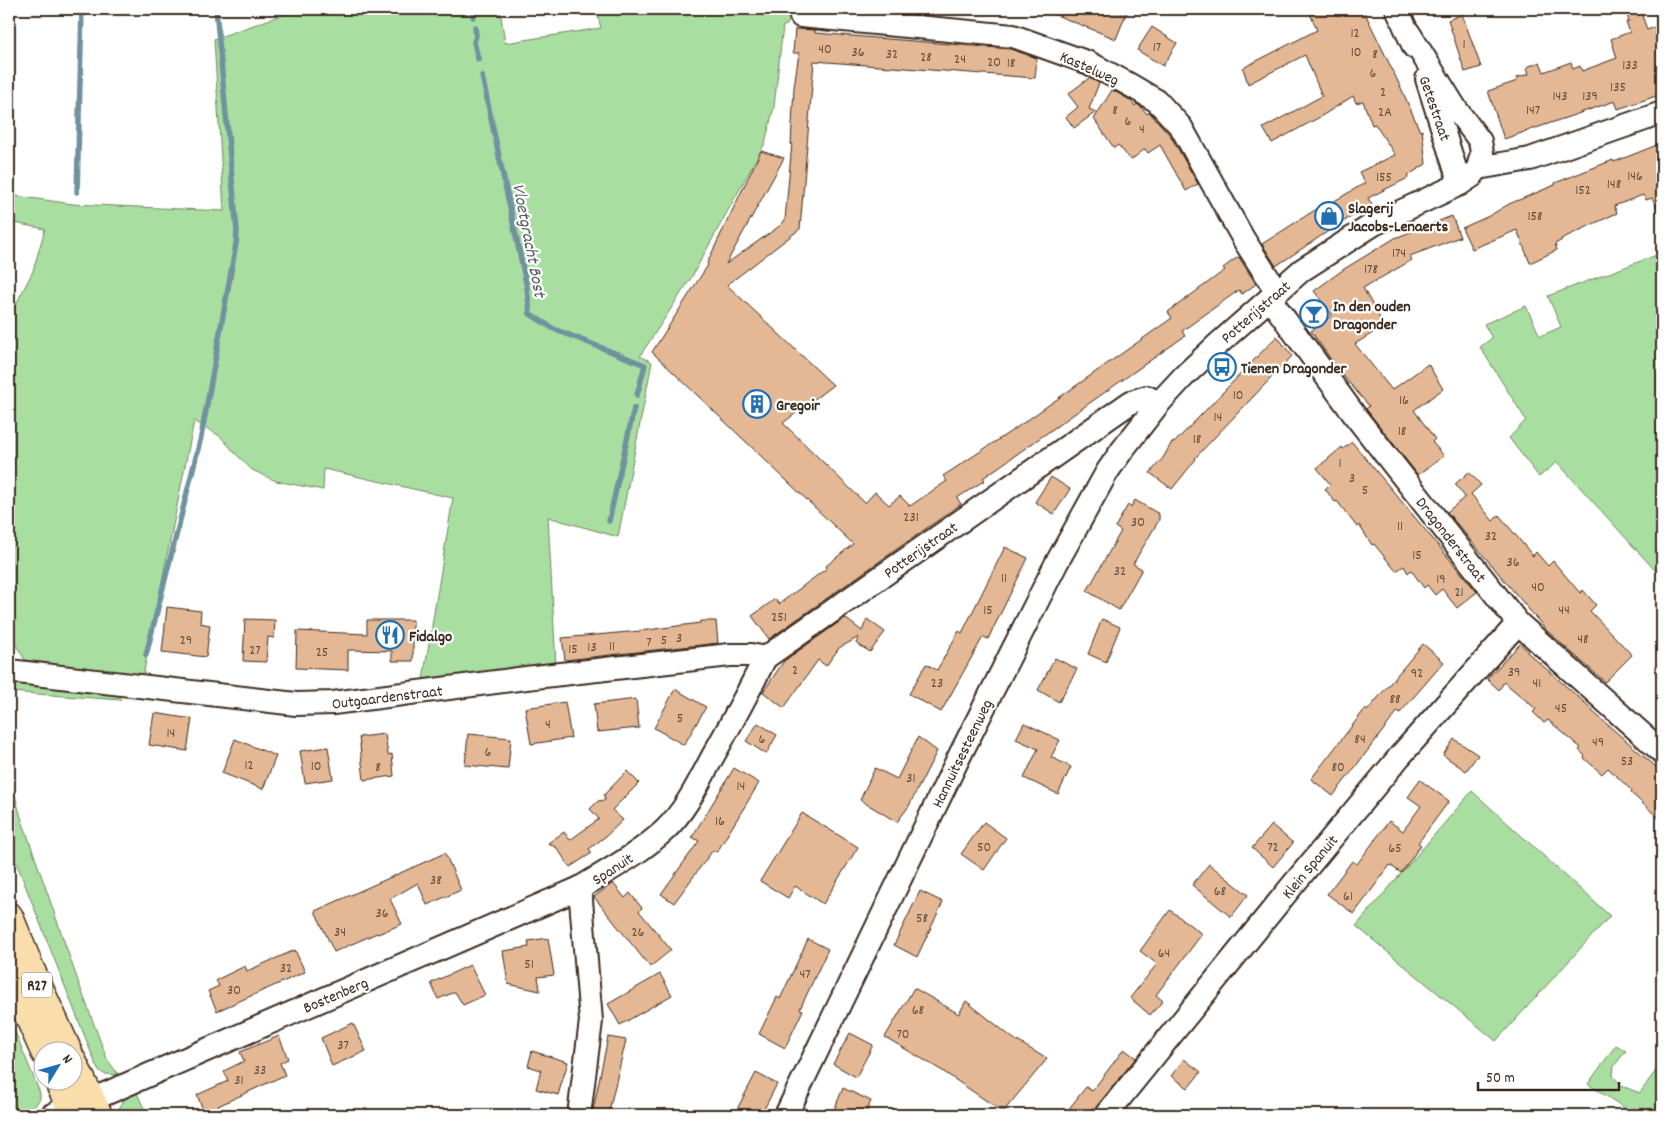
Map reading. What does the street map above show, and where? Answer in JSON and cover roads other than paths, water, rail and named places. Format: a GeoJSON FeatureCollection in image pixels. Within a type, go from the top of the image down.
{"type":"FeatureCollection","features":[{"type":"Feature","properties":{"kind":"highway","name":"R27"},"geometry":{"type":"LineString","coordinates":[[9,917],[30,969],[63,1042]]}},
{"type":"Feature","properties":{"kind":"highway","name":"R27"},"geometry":{"type":"LineString","coordinates":[[9,971],[41,1042]]}},
{"type":"Feature","properties":{"kind":"highway"},"geometry":{"type":"LineString","coordinates":[[65,1092],[77,1110]]}},
{"type":"Feature","properties":{"kind":"highway"},"geometry":{"type":"LineString","coordinates":[[75,1092],[77,1110]]}},
{"type":"Feature","properties":{"kind":"street","name":"Kastelweg"},"geometry":{"type":"LineString","coordinates":[[799,9],[802,16],[1012,36],[1089,63],[1130,85],[1157,102],[1180,127],[1274,296]]}},
{"type":"Feature","properties":{"kind":"street","name":"Getestraat"},"geometry":{"type":"LineString","coordinates":[[1398,9],[1428,81],[1460,184]]}},
{"type":"Feature","properties":{"kind":"street","name":"Getestraat"},"geometry":{"type":"LineString","coordinates":[[1408,34],[1456,109],[1480,141],[1482,153],[1478,168]]}},
{"type":"Feature","properties":{"kind":"street"},"geometry":{"type":"LineString","coordinates":[[1478,168],[1530,159],[1662,113]]}},
{"type":"Feature","properties":{"kind":"street","name":"Potterijstraat"},"geometry":{"type":"LineString","coordinates":[[765,658],[1131,402],[1147,397],[1159,403],[1217,345],[1302,270],[1374,224],[1460,184],[1472,176],[1478,168]]}},
{"type":"Feature","properties":{"kind":"street","name":"Dragonderstraat"},"geometry":{"type":"LineString","coordinates":[[1274,296],[1356,417],[1518,623],[1662,752]]}},
{"type":"Feature","properties":{"kind":"street","name":"Hannuitsesteenweg"},"geometry":{"type":"LineString","coordinates":[[786,1115],[958,759],[1056,564],[1107,472],[1159,403]]}},
{"type":"Feature","properties":{"kind":"street","name":"Klein Spanuit"},"geometry":{"type":"LineString","coordinates":[[1106,1115],[1400,756],[1518,623]]}},
{"type":"Feature","properties":{"kind":"street","name":"Outgaardenstraat"},"geometry":{"type":"LineString","coordinates":[[9,671],[296,704],[332,703],[526,678],[730,655],[751,655],[765,658]]}},
{"type":"Feature","properties":{"kind":"street","name":"Spanuit"},"geometry":{"type":"LineString","coordinates":[[579,1115],[591,1021],[580,888],[633,856],[666,829],[680,813],[692,795],[750,690],[765,658]]}},
{"type":"Feature","properties":{"kind":"street","name":"Bostenberg"},"geometry":{"type":"LineString","coordinates":[[77,1110],[580,888]]}},
{"type":"Feature","properties":{"kind":"waterway"},"geometry":{"type":"LineString","coordinates":[[77,192],[82,9]]}},
{"type":"Feature","properties":{"kind":"waterway"},"geometry":{"type":"LineString","coordinates":[[146,655],[201,437],[236,244],[237,231],[216,9]]}},
{"type":"Feature","properties":{"kind":"waterway","name":"Vloetgracht Bost"},"geometry":{"type":"LineString","coordinates":[[472,9],[473,17]]}},
{"type":"Feature","properties":{"kind":"waterway","name":"Vloetgracht Bost"},"geometry":{"type":"LineString","coordinates":[[475,27],[476,36],[474,42],[478,59]]}},
{"type":"Feature","properties":{"kind":"waterway","name":"Vloetgracht Bost"},"geometry":{"type":"LineString","coordinates":[[482,76],[527,288],[530,314],[554,329],[645,365],[637,395]]}},
{"type":"Feature","properties":{"kind":"waterway","name":"Vloetgracht Bost"},"geometry":{"type":"LineString","coordinates":[[609,521],[634,408]]}},
{"type":"Feature","properties":{"kind":"place","name":"Slagerij Jacobs-Lenaerts"},"geometry":{"type":"Point","coordinates":[1329,216]}},
{"type":"Feature","properties":{"kind":"place","name":"In den ouden Dragonder"},"geometry":{"type":"Point","coordinates":[1314,314]}},
{"type":"Feature","properties":{"kind":"place","name":"Tienen Dragonder"},"geometry":{"type":"Point","coordinates":[1222,367]}},
{"type":"Feature","properties":{"kind":"place","name":"Gregoir"},"geometry":{"type":"Point","coordinates":[757,404]}},
{"type":"Feature","properties":{"kind":"place","name":"Fidalgo"},"geometry":{"type":"Point","coordinates":[390,635]}}]}
